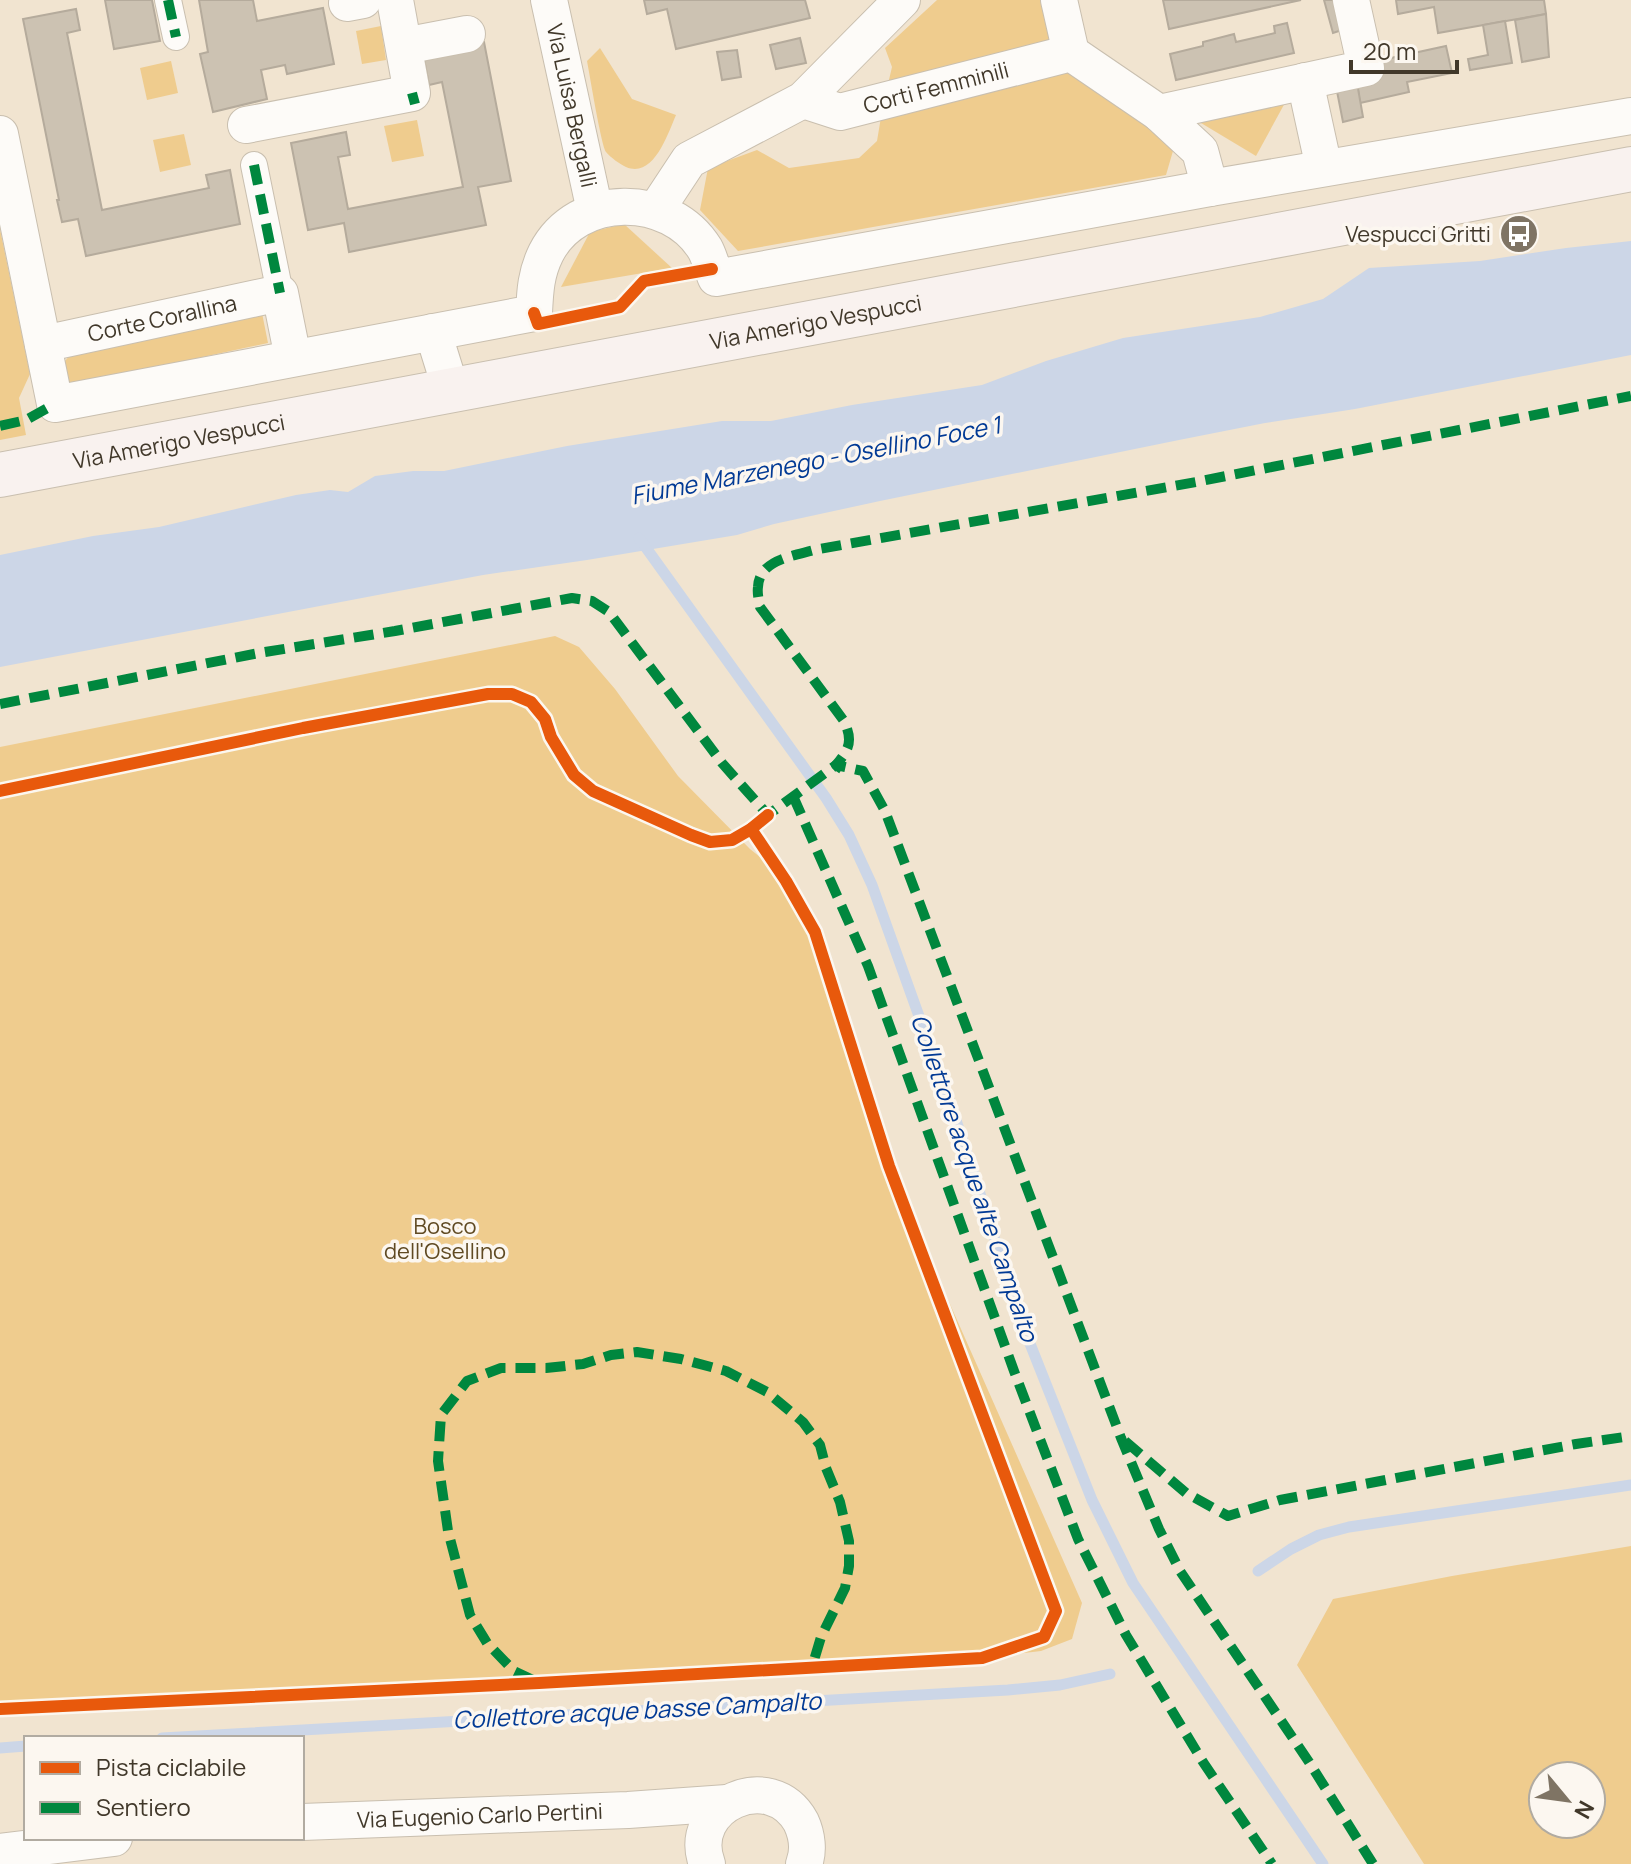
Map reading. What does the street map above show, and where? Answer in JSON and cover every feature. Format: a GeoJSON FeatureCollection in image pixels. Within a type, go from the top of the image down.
{"type":"FeatureCollection","features":[{"type":"Feature","properties":{"kind":"main road","name":"Via Amerigo Vespucci"},"geometry":{"type":"LineString","coordinates":[[0,475],[1631,169]]}},
{"type":"Feature","properties":{"kind":"street"},"geometry":{"type":"LineString","coordinates":[[168,0],[176,37]]}},
{"type":"Feature","properties":{"kind":"street"},"geometry":{"type":"LineString","coordinates":[[246,125],[414,98],[395,0]]}},
{"type":"Feature","properties":{"kind":"street","name":"Via Luisa Bergalli"},"geometry":{"type":"LineString","coordinates":[[549,0],[595,211]]}},
{"type":"Feature","properties":{"kind":"street"},"geometry":{"type":"LineString","coordinates":[[656,210],[689,160],[803,100],[902,0]]}},
{"type":"Feature","properties":{"kind":"street"},"geometry":{"type":"LineString","coordinates":[[1059,0],[1071,53],[1159,113],[1200,151],[1210,188]]}},
{"type":"Feature","properties":{"kind":"street"},"geometry":{"type":"LineString","coordinates":[[1159,113],[1366,68],[1351,0]]}},
{"type":"Feature","properties":{"kind":"street"},"geometry":{"type":"LineString","coordinates":[[404,46],[467,34]]}},
{"type":"Feature","properties":{"kind":"street","name":"Corti Femminili"},"geometry":{"type":"LineString","coordinates":[[803,100],[840,112],[1071,53]]}},
{"type":"Feature","properties":{"kind":"street"},"geometry":{"type":"LineString","coordinates":[[1305,81],[1324,168]]}},
{"type":"Feature","properties":{"kind":"street"},"geometry":{"type":"LineString","coordinates":[[0,134],[55,404],[534,313],[535,280],[547,251],[567,227],[595,211],[625,205],[656,210],[684,225],[705,249],[716,278],[1210,188],[1631,116]]}},
{"type":"Feature","properties":{"kind":"street"},"geometry":{"type":"LineString","coordinates":[[254,165],[293,358]]}},
{"type":"Feature","properties":{"kind":"street","name":"Corte Corallina"},"geometry":{"type":"LineString","coordinates":[[43,344],[280,293]]}},
{"type":"Feature","properties":{"kind":"street"},"geometry":{"type":"LineString","coordinates":[[433,332],[451,390]]}},
{"type":"Feature","properties":{"kind":"street","name":"Via Eugenio Carlo Pertini"},"geometry":{"type":"LineString","coordinates":[[304,1822],[658,1808],[727,1803],[757,1795],[772,1797],[797,1815],[807,1844],[804,1864]]}},
{"type":"Feature","properties":{"kind":"street"},"geometry":{"type":"LineString","coordinates":[[706,1861],[706,1827],[727,1803]]}},
{"type":"Feature","properties":{"kind":"street"},"geometry":{"type":"LineString","coordinates":[[658,1808],[706,1861]]}},
{"type":"Feature","properties":{"kind":"street"},"geometry":{"type":"LineString","coordinates":[[0,1852],[98,1840]]}},
{"type":"Feature","properties":{"kind":"green space"},"geometry":{"type":"Polygon","coordinates":[[[937,0],[1044,0],[1050,41],[888,84],[892,67],[885,48],[937,0]]]}},
{"type":"Feature","properties":{"kind":"green space"},"geometry":{"type":"Polygon","coordinates":[[[381,26],[386,60],[362,64],[356,31],[381,26]]]}},
{"type":"Feature","properties":{"kind":"green space"},"geometry":{"type":"Polygon","coordinates":[[[600,48],[632,99],[676,115],[652,161],[636,169],[626,167],[610,156],[604,146],[587,61],[600,48]]]}},
{"type":"Feature","properties":{"kind":"green space"},"geometry":{"type":"Polygon","coordinates":[[[171,61],[178,93],[147,100],[140,68],[171,61]]]}},
{"type":"Feature","properties":{"kind":"green space"},"geometry":{"type":"Polygon","coordinates":[[[1068,71],[1175,144],[1166,175],[738,251],[700,210],[708,168],[757,150],[789,168],[859,158],[877,141],[881,117],[1068,71]]]}},
{"type":"Feature","properties":{"kind":"green space"},"geometry":{"type":"Polygon","coordinates":[[[1286,101],[1256,156],[1196,120],[1286,101]]]}},
{"type":"Feature","properties":{"kind":"green space"},"geometry":{"type":"Polygon","coordinates":[[[417,120],[424,156],[392,162],[384,126],[417,120]]]}},
{"type":"Feature","properties":{"kind":"green space"},"geometry":{"type":"Polygon","coordinates":[[[184,134],[191,165],[160,172],[153,140],[184,134]]]}},
{"type":"Feature","properties":{"kind":"green space"},"geometry":{"type":"Polygon","coordinates":[[[624,224],[672,268],[561,287],[590,232],[624,224]]]}},
{"type":"Feature","properties":{"kind":"green space"},"geometry":{"type":"Polygon","coordinates":[[[0,229],[30,374],[19,398],[26,435],[0,440],[0,229]]]}},
{"type":"Feature","properties":{"kind":"green space"},"geometry":{"type":"Polygon","coordinates":[[[261,308],[268,343],[68,386],[63,363],[76,349],[261,308]]]}},
{"type":"Feature","properties":{"kind":"green space","name":"Bosco dell'Osellino"},"geometry":{"type":"Polygon","coordinates":[[[555,636],[579,647],[615,689],[678,776],[750,849],[780,873],[801,902],[819,941],[889,1166],[1082,1603],[1072,1639],[1041,1651],[982,1658],[539,1683],[0,1708],[0,747],[555,636]]]}},
{"type":"Feature","properties":{"kind":"green space"},"geometry":{"type":"Polygon","coordinates":[[[1631,1546],[1631,1864],[1424,1864],[1297,1665],[1333,1599],[1631,1546]]]}},
{"type":"Feature","properties":{"kind":"water","name":"Fiume Marzenego - Osellino Foce 1"},"geometry":{"type":"Polygon","coordinates":[[[1631,241],[1631,355],[1179,440],[880,501],[737,535],[483,575],[0,667],[0,555],[93,536],[159,527],[296,495],[330,490],[348,492],[375,476],[444,471],[567,446],[722,421],[771,421],[982,385],[1046,361],[1123,338],[1260,317],[1323,299],[1369,268],[1480,261],[1631,241]]]}},
{"type":"Feature","properties":{"kind":"building"},"geometry":{"type":"Polygon","coordinates":[[[105,0],[152,0],[160,41],[114,49],[105,0]]]}},
{"type":"Feature","properties":{"kind":"building"},"geometry":{"type":"Polygon","coordinates":[[[199,0],[253,0],[257,21],[323,8],[334,64],[287,74],[285,65],[261,70],[267,99],[213,112],[200,54],[208,52],[199,0]]]}},
{"type":"Feature","properties":{"kind":"building"},"geometry":{"type":"Polygon","coordinates":[[[644,0],[805,0],[810,18],[676,49],[667,9],[647,14],[644,0]]]}},
{"type":"Feature","properties":{"kind":"building"},"geometry":{"type":"Polygon","coordinates":[[[1163,0],[1301,0],[1169,29],[1163,0]]]}},
{"type":"Feature","properties":{"kind":"building"},"geometry":{"type":"Polygon","coordinates":[[[1324,0],[1343,0],[1348,28],[1333,33],[1324,0]]]}},
{"type":"Feature","properties":{"kind":"building"},"geometry":{"type":"Polygon","coordinates":[[[1396,0],[1544,0],[1546,14],[1438,33],[1434,7],[1398,14],[1396,0]]]}},
{"type":"Feature","properties":{"kind":"building"},"geometry":{"type":"Polygon","coordinates":[[[76,9],[80,30],[67,33],[102,210],[209,188],[206,175],[230,170],[240,224],[86,256],[78,219],[62,222],[23,19],[76,9]]]}},
{"type":"Feature","properties":{"kind":"building"},"geometry":{"type":"Polygon","coordinates":[[[1546,14],[1549,57],[1522,62],[1515,20],[1546,14]]]}},
{"type":"Feature","properties":{"kind":"building"},"geometry":{"type":"Polygon","coordinates":[[[1505,21],[1512,63],[1470,70],[1468,59],[1488,55],[1483,25],[1505,21]]]}},
{"type":"Feature","properties":{"kind":"building"},"geometry":{"type":"Polygon","coordinates":[[[1287,23],[1294,53],[1176,80],[1170,54],[1234,34],[1236,42],[1275,33],[1274,26],[1287,23]]]}},
{"type":"Feature","properties":{"kind":"building"},"geometry":{"type":"Polygon","coordinates":[[[800,38],[806,63],[776,69],[770,45],[800,38]]]}},
{"type":"Feature","properties":{"kind":"building"},"geometry":{"type":"Polygon","coordinates":[[[484,42],[511,181],[478,187],[486,225],[349,252],[344,223],[308,230],[291,143],[346,132],[350,155],[338,157],[348,209],[463,187],[442,82],[429,85],[423,54],[484,42]]]}},
{"type":"Feature","properties":{"kind":"building"},"geometry":{"type":"Polygon","coordinates":[[[1446,46],[1452,73],[1407,82],[1409,92],[1360,103],[1356,77],[1368,63],[1446,46]]]}},
{"type":"Feature","properties":{"kind":"building"},"geometry":{"type":"Polygon","coordinates":[[[737,50],[741,77],[722,80],[717,52],[737,50]]]}},
{"type":"Feature","properties":{"kind":"building"},"geometry":{"type":"Polygon","coordinates":[[[1356,77],[1363,117],[1343,122],[1335,81],[1356,77]]]}},
{"type":"Feature","properties":{"kind":"waterway","name":"Collettore acque alte Campalto"},"geometry":{"type":"LineString","coordinates":[[639,538],[826,798],[849,835],[872,885],[953,1111],[1023,1326],[1092,1500],[1133,1583],[1323,1864]]}},
{"type":"Feature","properties":{"kind":"waterway","name":"Collettore acque basse Campalto"},"geometry":{"type":"LineString","coordinates":[[1258,1571],[1319,1535],[1349,1527],[1631,1485]]}},
{"type":"Feature","properties":{"kind":"waterway","name":"Collettore acque basse Campalto"},"geometry":{"type":"LineString","coordinates":[[197,1736],[1008,1690],[1060,1685],[1110,1674]]}},
{"type":"Feature","properties":{"kind":"waterway","name":"Collettore acque basse Campalto"},"geometry":{"type":"LineString","coordinates":[[0,1748],[24,1746]]}},
{"type":"Feature","properties":{"kind":"marked path"},"geometry":{"type":"LineString","coordinates":[[168,0],[176,37]]}},
{"type":"Feature","properties":{"kind":"marked path"},"geometry":{"type":"LineString","coordinates":[[412,93],[415,104]]}},
{"type":"Feature","properties":{"kind":"marked path"},"geometry":{"type":"LineString","coordinates":[[254,165],[280,293]]}},
{"type":"Feature","properties":{"kind":"marked path"},"geometry":{"type":"LineString","coordinates":[[1373,1864],[1309,1762],[1180,1571],[1159,1529],[1121,1438],[885,811],[863,771],[836,765],[849,744],[844,721],[760,607],[758,587],[764,571],[771,565],[814,550],[1196,482],[1631,396]]}},
{"type":"Feature","properties":{"kind":"marked path"},"geometry":{"type":"LineString","coordinates":[[0,426],[26,420],[55,404]]}},
{"type":"Feature","properties":{"kind":"marked path"},"geometry":{"type":"LineString","coordinates":[[0,704],[259,653],[572,598],[592,601],[609,612],[722,763],[768,815],[836,765],[842,769]]}},
{"type":"Feature","properties":{"kind":"marked path"},"geometry":{"type":"LineString","coordinates":[[793,796],[868,966],[1078,1539],[1126,1635],[1203,1762],[1272,1864]]}},
{"type":"Feature","properties":{"kind":"marked path"},"geometry":{"type":"LineString","coordinates":[[533,1680],[514,1671],[487,1643],[470,1615],[448,1531],[438,1461],[441,1415],[467,1381],[501,1368],[583,1364],[611,1355],[637,1352],[726,1371],[767,1392],[803,1422],[820,1445],[840,1502],[849,1541],[849,1566],[845,1588],[821,1637],[812,1667]]}},
{"type":"Feature","properties":{"kind":"marked path"},"geometry":{"type":"LineString","coordinates":[[1125,1441],[1186,1493],[1228,1516],[1280,1500],[1631,1436]]}},
{"type":"Feature","properties":{"kind":"cycle path"},"geometry":{"type":"LineString","coordinates":[[534,313],[538,324],[620,307],[644,281],[712,269]]}},
{"type":"Feature","properties":{"kind":"cycle path"},"geometry":{"type":"LineString","coordinates":[[0,791],[303,728],[488,694],[512,694],[531,702],[545,719],[551,737],[574,775],[593,791],[710,842],[732,840],[768,815]]}},
{"type":"Feature","properties":{"kind":"cycle path"},"geometry":{"type":"LineString","coordinates":[[0,1709],[982,1658],[1044,1637],[1056,1611],[889,1166],[815,932],[751,829]]}},
{"type":"Feature","properties":{"kind":"place","name":"Vespucci Gritti"},"geometry":{"type":"Point","coordinates":[1519,234]}}]}
